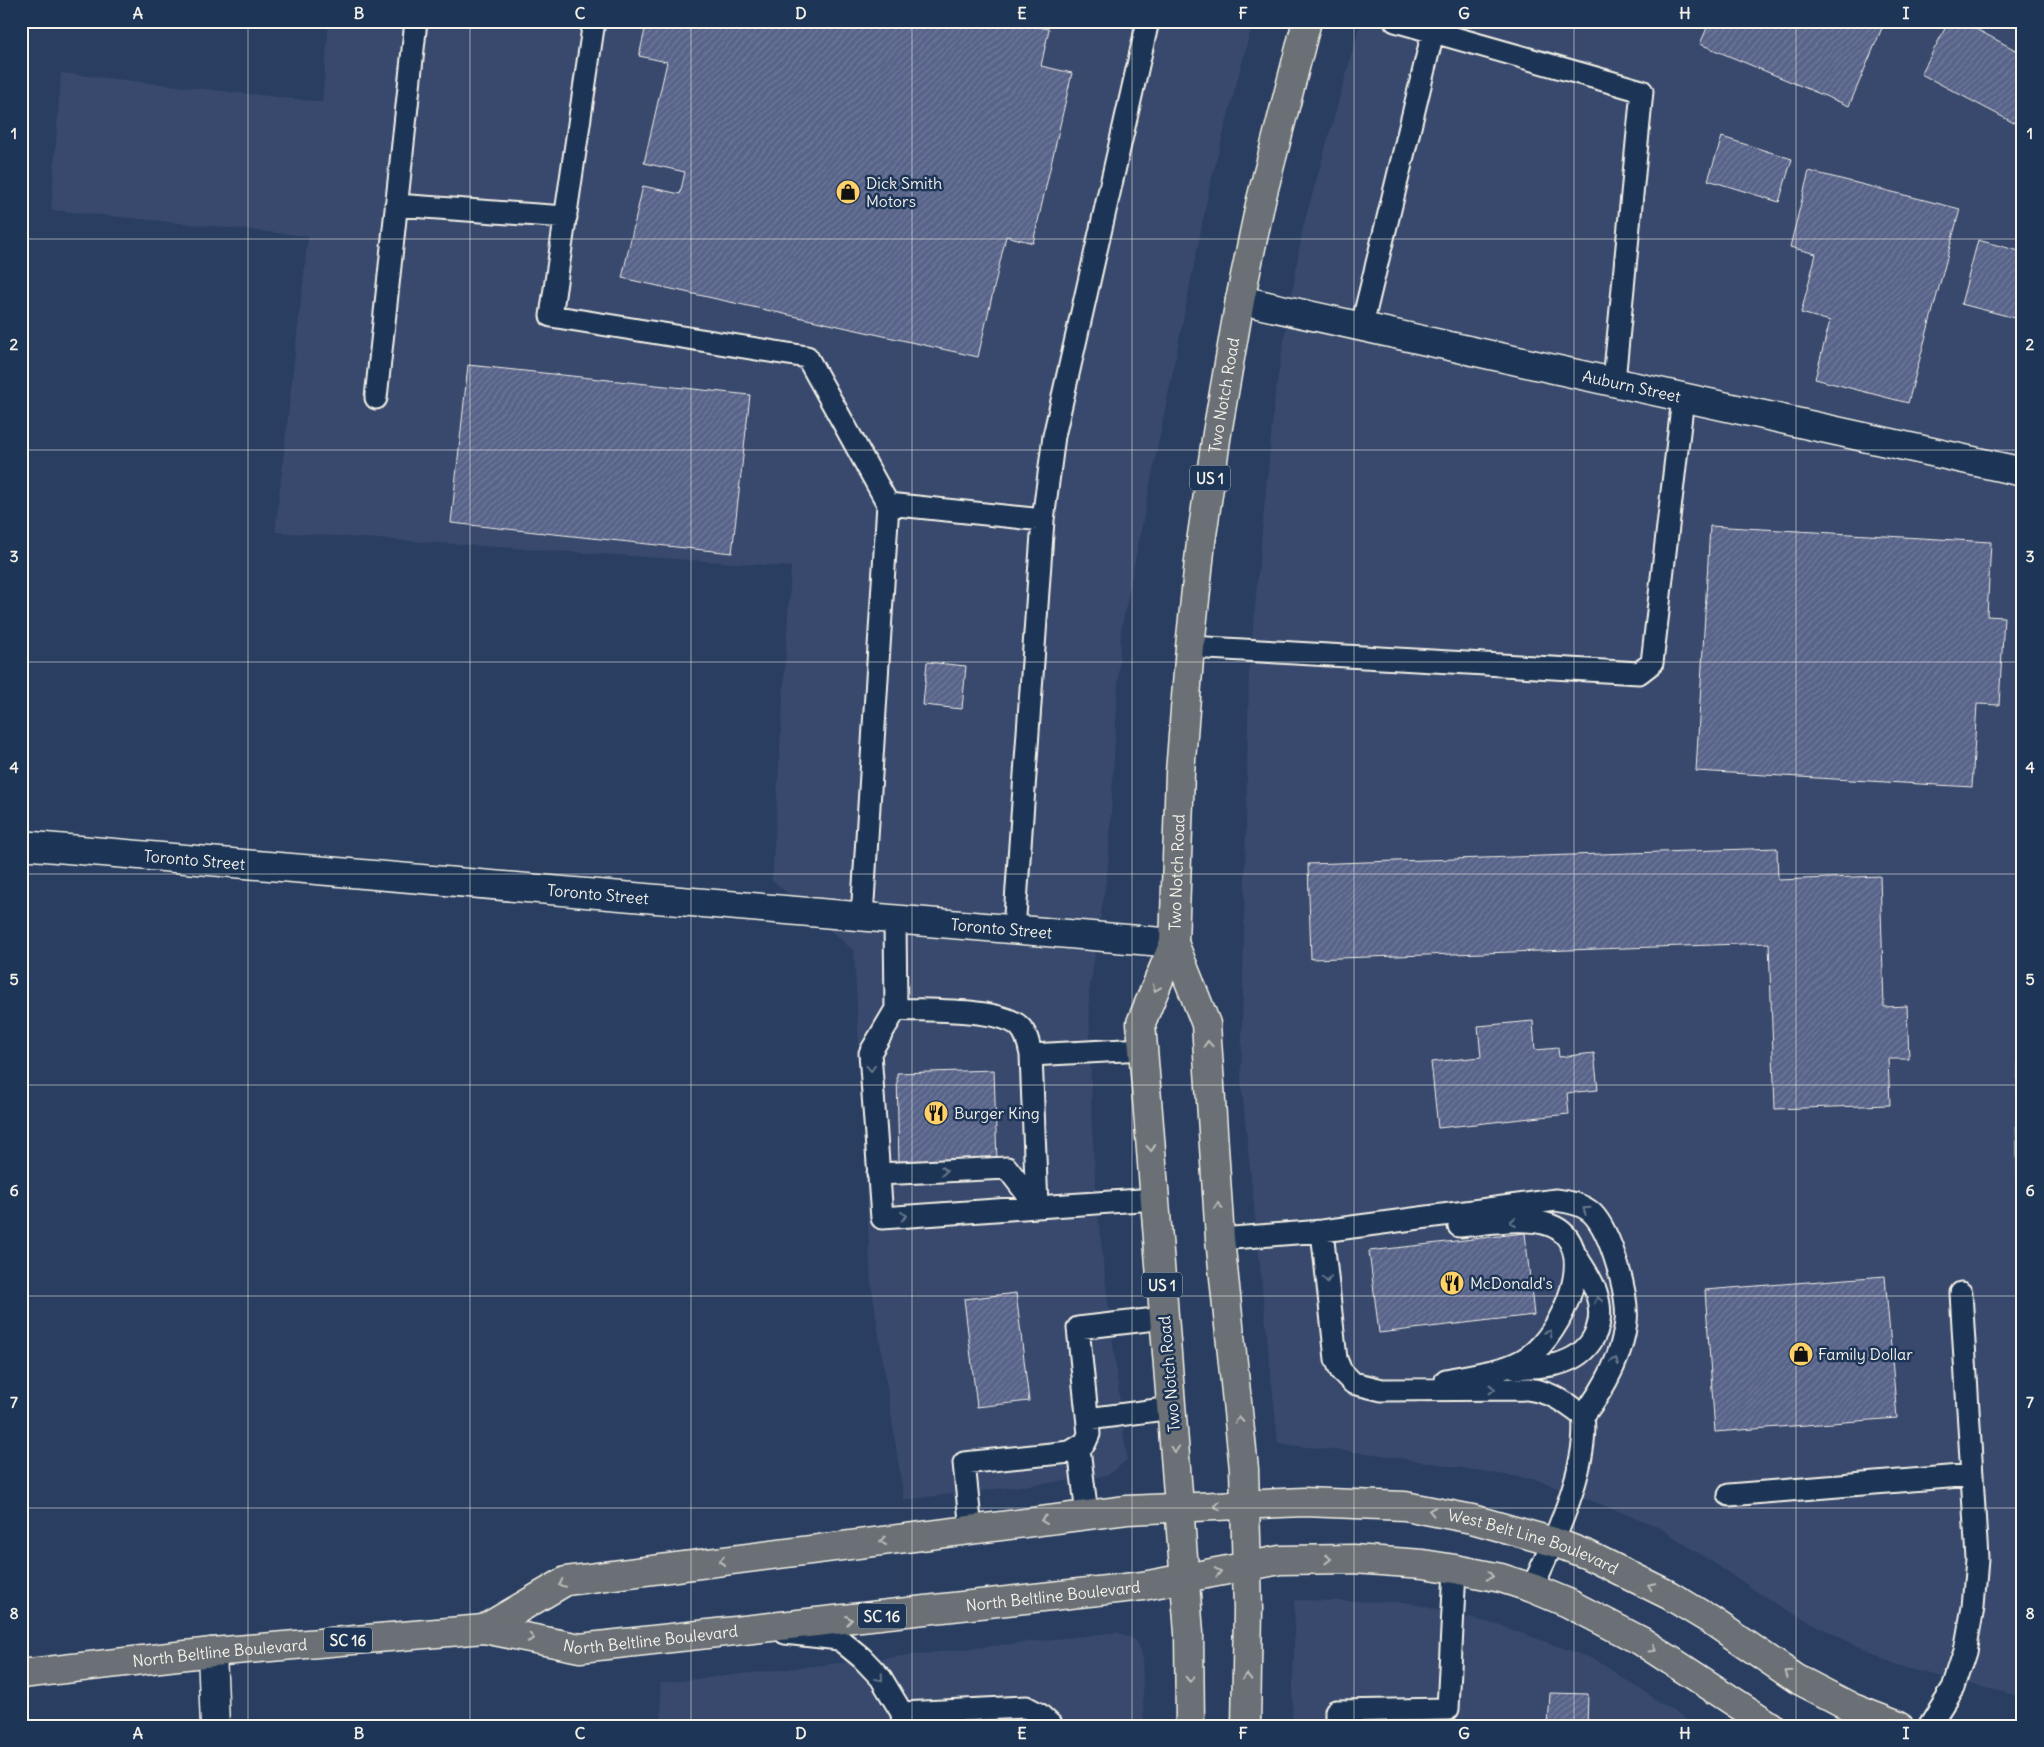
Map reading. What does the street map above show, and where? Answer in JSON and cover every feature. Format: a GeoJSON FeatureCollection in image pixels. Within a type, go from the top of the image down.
{"type":"FeatureCollection","features":[{"type":"Feature","properties":{"kind":"main road","name":"Two Notch Road"},"geometry":{"type":"LineString","coordinates":[[1190,1726],[1189,1633],[1141,1023],[1174,943],[1180,773],[1190,647],[1201,542],[1240,300],[1283,108],[1307,21]]}},
{"type":"Feature","properties":{"kind":"main road"},"geometry":{"type":"LineString","coordinates":[[1174,943],[1206,1024],[1220,1239],[1244,1469],[1246,1726]]}},
{"type":"Feature","properties":{"kind":"main road","name":"West Belt Line Boulevard"},"geometry":{"type":"LineString","coordinates":[[484,1629],[566,1581],[1127,1510],[1304,1502],[1405,1506],[1472,1519],[1554,1542],[1588,1555],[1670,1595],[1712,1621],[1796,1679],[1853,1708],[1899,1726]]}},
{"type":"Feature","properties":{"kind":"main road","name":"North Beltline Boulevard"},"geometry":{"type":"LineString","coordinates":[[21,1674],[212,1652],[484,1629],[580,1648],[760,1630],[1143,1586],[1280,1560],[1302,1558],[1381,1560],[1455,1569]]}},
{"type":"Feature","properties":{"kind":"main road"},"geometry":{"type":"LineString","coordinates":[[1455,1569],[1501,1578],[1568,1603],[1641,1642],[1771,1726]]}},
{"type":"Feature","properties":{"kind":"street","name":"Auburn Street"},"geometry":{"type":"LineString","coordinates":[[1240,300],[1362,325],[1683,398],[2023,472]]}},
{"type":"Feature","properties":{"kind":"street","name":"Toronto Street"},"geometry":{"type":"LineString","coordinates":[[21,845],[895,921],[1174,943]]}},
{"type":"Feature","properties":{"kind":"street"},"geometry":{"type":"LineString","coordinates":[[212,1652],[215,1726]]}},
{"type":"Feature","properties":{"kind":"lane"},"geometry":{"type":"LineString","coordinates":[[376,398],[416,21]]}},
{"type":"Feature","properties":{"kind":"lane"},"geometry":{"type":"LineString","coordinates":[[594,21],[551,316],[807,357],[888,504],[862,918]]}},
{"type":"Feature","properties":{"kind":"lane"},"geometry":{"type":"LineString","coordinates":[[1014,930],[1044,520],[1054,436],[1148,21]]}},
{"type":"Feature","properties":{"kind":"lane"},"geometry":{"type":"LineString","coordinates":[[1395,21],[1642,91],[1614,381]]}},
{"type":"Feature","properties":{"kind":"lane"},"geometry":{"type":"LineString","coordinates":[[1362,325],[1433,32]]}},
{"type":"Feature","properties":{"kind":"lane"},"geometry":{"type":"LineString","coordinates":[[396,205],[566,217]]}},
{"type":"Feature","properties":{"kind":"lane"},"geometry":{"type":"LineString","coordinates":[[1190,647],[1639,673],[1652,664],[1683,398]]}},
{"type":"Feature","properties":{"kind":"lane"},"geometry":{"type":"LineString","coordinates":[[888,504],[1044,520]]}},
{"type":"Feature","properties":{"kind":"lane"},"geometry":{"type":"LineString","coordinates":[[895,921],[896,1009],[870,1053],[882,1218],[1155,1199]]}},
{"type":"Feature","properties":{"kind":"lane"},"geometry":{"type":"LineString","coordinates":[[896,1009],[1001,1016],[1021,1028],[1028,1040],[1031,1055],[1037,1207]]}},
{"type":"Feature","properties":{"kind":"lane"},"geometry":{"type":"LineString","coordinates":[[1031,1055],[1143,1049]]}},
{"type":"Feature","properties":{"kind":"lane"},"geometry":{"type":"LineString","coordinates":[[878,1174],[1007,1168],[1037,1207]]}},
{"type":"Feature","properties":{"kind":"lane"},"geometry":{"type":"LineString","coordinates":[[1220,1239],[1322,1231],[1556,1200],[1570,1202],[1587,1210],[1592,1214],[1605,1235],[1616,1264],[1626,1320],[1616,1359],[1598,1396],[1583,1416]]}},
{"type":"Feature","properties":{"kind":"lane"},"geometry":{"type":"LineString","coordinates":[[1322,1231],[1380,1231],[1533,1221],[1551,1225],[1562,1233],[1571,1243],[1595,1290],[1600,1317],[1596,1335],[1588,1347],[1574,1357],[1557,1364],[1489,1370]]}},
{"type":"Feature","properties":{"kind":"lane"},"geometry":{"type":"LineString","coordinates":[[1322,1231],[1336,1360],[1341,1371],[1353,1383],[1382,1390],[1412,1388],[1528,1389],[1544,1391],[1562,1399],[1583,1416],[1585,1429],[1582,1451],[1554,1542],[1532,1588]]}},
{"type":"Feature","properties":{"kind":"lane"},"geometry":{"type":"LineString","coordinates":[[1412,1388],[1514,1365],[1531,1355],[1543,1342],[1562,1313],[1571,1290],[1577,1266],[1575,1253]]}},
{"type":"Feature","properties":{"kind":"lane"},"geometry":{"type":"LineString","coordinates":[[1929,1726],[1953,1688],[1965,1651],[1973,1607],[1977,1559],[1961,1293]]}},
{"type":"Feature","properties":{"kind":"lane"},"geometry":{"type":"LineString","coordinates":[[971,1530],[964,1462],[1070,1452],[1085,1443],[1089,1434],[1078,1328],[1164,1318]]}},
{"type":"Feature","properties":{"kind":"lane"},"geometry":{"type":"LineString","coordinates":[[1088,1419],[1172,1408]]}},
{"type":"Feature","properties":{"kind":"lane"},"geometry":{"type":"LineString","coordinates":[[1079,1448],[1087,1515]]}},
{"type":"Feature","properties":{"kind":"lane"},"geometry":{"type":"LineString","coordinates":[[1729,1495],[1972,1474]]}},
{"type":"Feature","properties":{"kind":"lane"},"geometry":{"type":"LineString","coordinates":[[1336,1726],[1336,1711],[1448,1709],[1455,1569]]}},
{"type":"Feature","properties":{"kind":"lane"},"geometry":{"type":"LineString","coordinates":[[760,1630],[839,1639],[862,1658],[880,1678],[902,1719],[1026,1707],[1039,1714],[1052,1726]]}},
{"type":"Feature","properties":{"kind":"shaded area"},"geometry":{"type":"Polygon","coordinates":[[[329,21],[1253,21],[1210,185],[1121,631],[1108,868],[1089,994],[1092,1130],[1099,1226],[1127,1460],[1107,1476],[904,1500],[871,1283],[854,951],[772,880],[791,567],[275,532],[308,236],[51,210],[61,73],[322,102],[329,21]]]}},
{"type":"Feature","properties":{"kind":"shaded area"},"geometry":{"type":"Polygon","coordinates":[[[1361,21],[2023,21],[2023,916],[2016,1125],[2023,1420],[2023,1697],[1897,1666],[1782,1608],[1657,1526],[1537,1480],[1374,1454],[1278,1444],[1241,1080],[1249,669],[1275,394],[1303,227],[1361,21]]]}},
{"type":"Feature","properties":{"kind":"shaded area"},"geometry":{"type":"Polygon","coordinates":[[[1295,1600],[1406,1602],[1502,1626],[1596,1660],[1696,1726],[1292,1726],[1295,1600]]]}},
{"type":"Feature","properties":{"kind":"shaded area"},"geometry":{"type":"Polygon","coordinates":[[[1117,1632],[1134,1639],[1142,1652],[1144,1726],[662,1726],[660,1683],[1117,1632]]]}},
{"type":"Feature","properties":{"kind":"green space"},"geometry":{"type":"Polygon","coordinates":[[[2023,916],[2023,1420],[2016,1125],[2023,916]]]}},
{"type":"Feature","properties":{"kind":"building"},"geometry":{"type":"Polygon","coordinates":[[[647,21],[1026,21],[1025,24],[1049,29],[1041,66],[1072,73],[1033,243],[1006,236],[978,357],[622,278],[643,186],[680,194],[685,172],[644,163],[667,62],[639,56],[647,21]]]}},
{"type":"Feature","properties":{"kind":"building"},"geometry":{"type":"Polygon","coordinates":[[[1710,21],[1865,21],[1882,28],[1849,106],[1700,44],[1710,21]]]}},
{"type":"Feature","properties":{"kind":"building"},"geometry":{"type":"Polygon","coordinates":[[[1949,21],[1961,21],[2023,54],[2023,107],[2014,123],[1921,74],[1949,21]]]}},
{"type":"Feature","properties":{"kind":"building"},"geometry":{"type":"Polygon","coordinates":[[[1722,137],[1792,159],[1779,202],[1708,180],[1722,137]]]}},
{"type":"Feature","properties":{"kind":"building"},"geometry":{"type":"Polygon","coordinates":[[[1809,171],[1960,209],[1908,403],[1815,379],[1830,321],[1801,313],[1816,254],[1790,247],[1809,171]]]}},
{"type":"Feature","properties":{"kind":"building"},"geometry":{"type":"Polygon","coordinates":[[[1978,240],[2023,252],[2023,320],[1961,304],[1978,240]]]}},
{"type":"Feature","properties":{"kind":"building"},"geometry":{"type":"Polygon","coordinates":[[[468,365],[750,395],[732,553],[451,523],[468,365]]]}},
{"type":"Feature","properties":{"kind":"building"},"geometry":{"type":"Polygon","coordinates":[[[1710,526],[1991,542],[1987,616],[2004,617],[1999,705],[1977,704],[1972,787],[1696,771],[1710,526]]]}},
{"type":"Feature","properties":{"kind":"building"},"geometry":{"type":"Polygon","coordinates":[[[927,662],[966,666],[962,709],[923,705],[927,662]]]}},
{"type":"Feature","properties":{"kind":"building"},"geometry":{"type":"Polygon","coordinates":[[[1777,848],[1778,880],[1880,876],[1884,1007],[1907,1006],[1909,1059],[1888,1059],[1890,1105],[1775,1109],[1769,943],[1311,959],[1308,864],[1777,848]]]}},
{"type":"Feature","properties":{"kind":"building"},"geometry":{"type":"Polygon","coordinates":[[[1533,1021],[1535,1050],[1558,1048],[1559,1057],[1594,1053],[1598,1090],[1567,1093],[1569,1114],[1438,1128],[1431,1062],[1481,1057],[1478,1026],[1533,1021]]]}},
{"type":"Feature","properties":{"kind":"building"},"geometry":{"type":"Polygon","coordinates":[[[994,1070],[997,1163],[899,1166],[897,1073],[994,1070]]]}},
{"type":"Feature","properties":{"kind":"building","name":"McDonald's"},"geometry":{"type":"Polygon","coordinates":[[[1525,1233],[1534,1315],[1379,1333],[1369,1251],[1525,1233]]]}},
{"type":"Feature","properties":{"kind":"building","name":"Family Dollar"},"geometry":{"type":"Polygon","coordinates":[[[1885,1276],[1897,1418],[1715,1432],[1705,1290],[1885,1276]]]}},
{"type":"Feature","properties":{"kind":"building"},"geometry":{"type":"Polygon","coordinates":[[[1016,1293],[1029,1401],[977,1407],[964,1299],[1016,1293]]]}},
{"type":"Feature","properties":{"kind":"building"},"geometry":{"type":"Polygon","coordinates":[[[1550,1693],[1588,1694],[1587,1726],[1548,1726],[1550,1693]]]}},
{"type":"Feature","properties":{"kind":"place","name":"Dick Smith Motors"},"geometry":{"type":"Point","coordinates":[848,192]}},
{"type":"Feature","properties":{"kind":"place","name":"Burger King"},"geometry":{"type":"Point","coordinates":[936,1113]}},
{"type":"Feature","properties":{"kind":"place","name":"McDonald's"},"geometry":{"type":"Point","coordinates":[1452,1283]}},
{"type":"Feature","properties":{"kind":"place","name":"Family Dollar"},"geometry":{"type":"Point","coordinates":[1801,1354]}}]}
